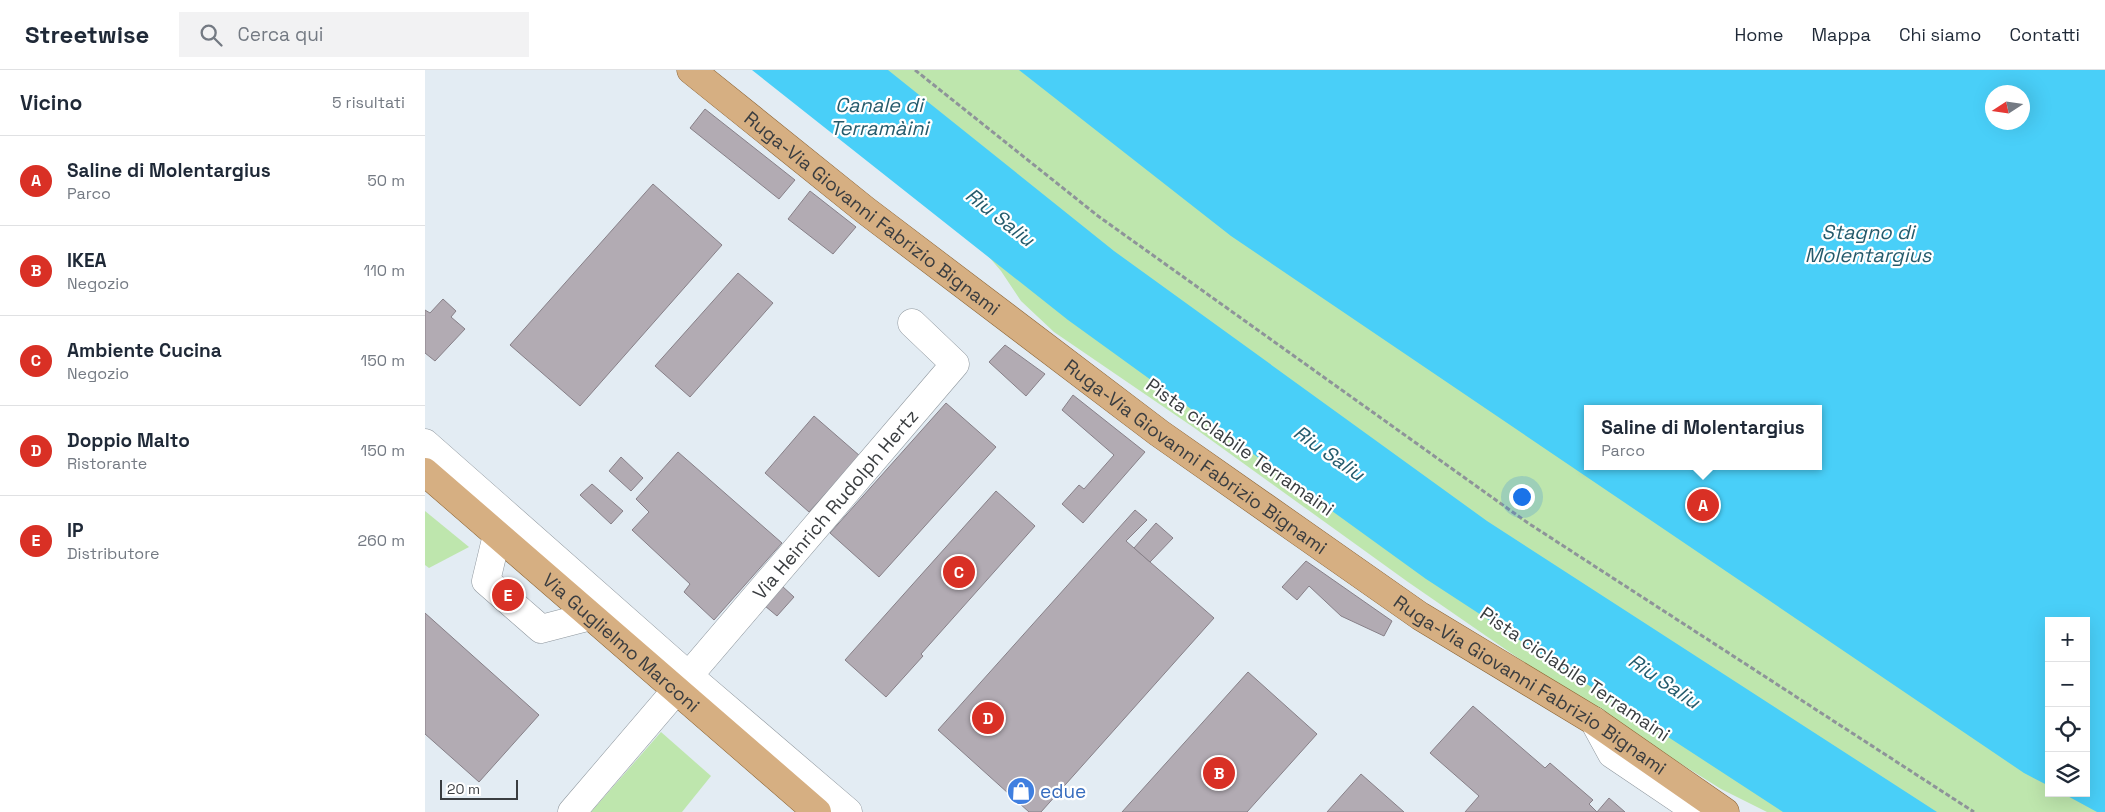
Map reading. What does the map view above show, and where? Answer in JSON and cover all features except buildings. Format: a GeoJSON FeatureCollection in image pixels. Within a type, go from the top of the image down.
{"type":"FeatureCollection","features":[{"type":"Feature","properties":{"kind":"main road","name":"Ruga-Via Giovanni Fabrizio Bignami"},"geometry":{"type":"LineString","coordinates":[[691,70],[865,210],[1159,433],[1420,616],[1594,721],[1725,812]]}},
{"type":"Feature","properties":{"kind":"main road","name":"Via Guglielmo Marconi"},"geometry":{"type":"LineString","coordinates":[[425,472],[591,616],[683,683],[817,812]]}},
{"type":"Feature","properties":{"kind":"street","name":"Via Heinrich Rudolph Hertz"},"geometry":{"type":"LineString","coordinates":[[683,683],[955,364],[912,323]]}},
{"type":"Feature","properties":{"kind":"street"},"geometry":{"type":"LineString","coordinates":[[425,443],[683,683],[848,812]]}},
{"type":"Feature","properties":{"kind":"street"},"geometry":{"type":"LineString","coordinates":[[497,535],[486,581],[541,629],[591,616]]}},
{"type":"Feature","properties":{"kind":"street"},"geometry":{"type":"LineString","coordinates":[[572,812],[683,683]]}},
{"type":"Feature","properties":{"kind":"street"},"geometry":{"type":"LineString","coordinates":[[1594,721],[1612,754],[1698,812]]}},
{"type":"Feature","properties":{"kind":"path"},"geometry":{"type":"LineString","coordinates":[[915,70],[1098,216],[1528,522],[1974,812]]}},
{"type":"Feature","properties":{"kind":"green space","name":"Stagno di Molentargius"},"geometry":{"type":"Polygon","coordinates":[[[775,70],[2105,70],[2105,812],[1767,812],[1721,789],[1570,694],[1408,582],[1193,427],[1054,332],[1021,301],[1001,271],[966,230],[775,70]]]}},
{"type":"Feature","properties":{"kind":"green space"},"geometry":{"type":"Polygon","coordinates":[[[425,511],[469,547],[429,568],[425,565],[425,511]]]}},
{"type":"Feature","properties":{"kind":"green space"},"geometry":{"type":"Polygon","coordinates":[[[661,732],[711,776],[682,812],[591,812],[661,732]]]}},
{"type":"Feature","properties":{"kind":"water","name":"Canale di Terramàini"},"geometry":{"type":"Polygon","coordinates":[[[752,70],[888,70],[1114,251],[1487,521],[1937,812],[1783,812],[1426,579],[1068,320],[752,70]]]}},
{"type":"Feature","properties":{"kind":"water","name":"Stagno di Molentargius"},"geometry":{"type":"Polygon","coordinates":[[[1019,70],[2105,70],[2105,812],[2097,812],[2069,797],[2090,797],[2090,617],[2045,617],[2045,784],[2024,773],[1231,236],[1019,70]]]}},
{"type":"Feature","properties":{"kind":"place","name":"Saline di Molentargius"},"geometry":{"type":"Point","coordinates":[1703,505]}},
{"type":"Feature","properties":{"kind":"place","name":"Ambiente Cucina"},"geometry":{"type":"Point","coordinates":[959,572]}},
{"type":"Feature","properties":{"kind":"place","name":"IP"},"geometry":{"type":"Point","coordinates":[508,595]}},
{"type":"Feature","properties":{"kind":"place","name":"Doppio Malto"},"geometry":{"type":"Point","coordinates":[988,718]}},
{"type":"Feature","properties":{"kind":"place","name":"IKEA"},"geometry":{"type":"Point","coordinates":[1219,773]}},
{"type":"Feature","properties":{"kind":"place","name":"edue"},"geometry":{"type":"Point","coordinates":[1021,791]}},
{"type":"Feature","properties":{"kind":"water label","name":"Riu Saliu"},"geometry":{"type":"Point","coordinates":[1000,217]}},
{"type":"Feature","properties":{"kind":"water label","name":"Riu Saliu"},"geometry":{"type":"Point","coordinates":[1329,453]}},
{"type":"Feature","properties":{"kind":"water label","name":"Riu Saliu"},"geometry":{"type":"Point","coordinates":[1664,681]}}]}
